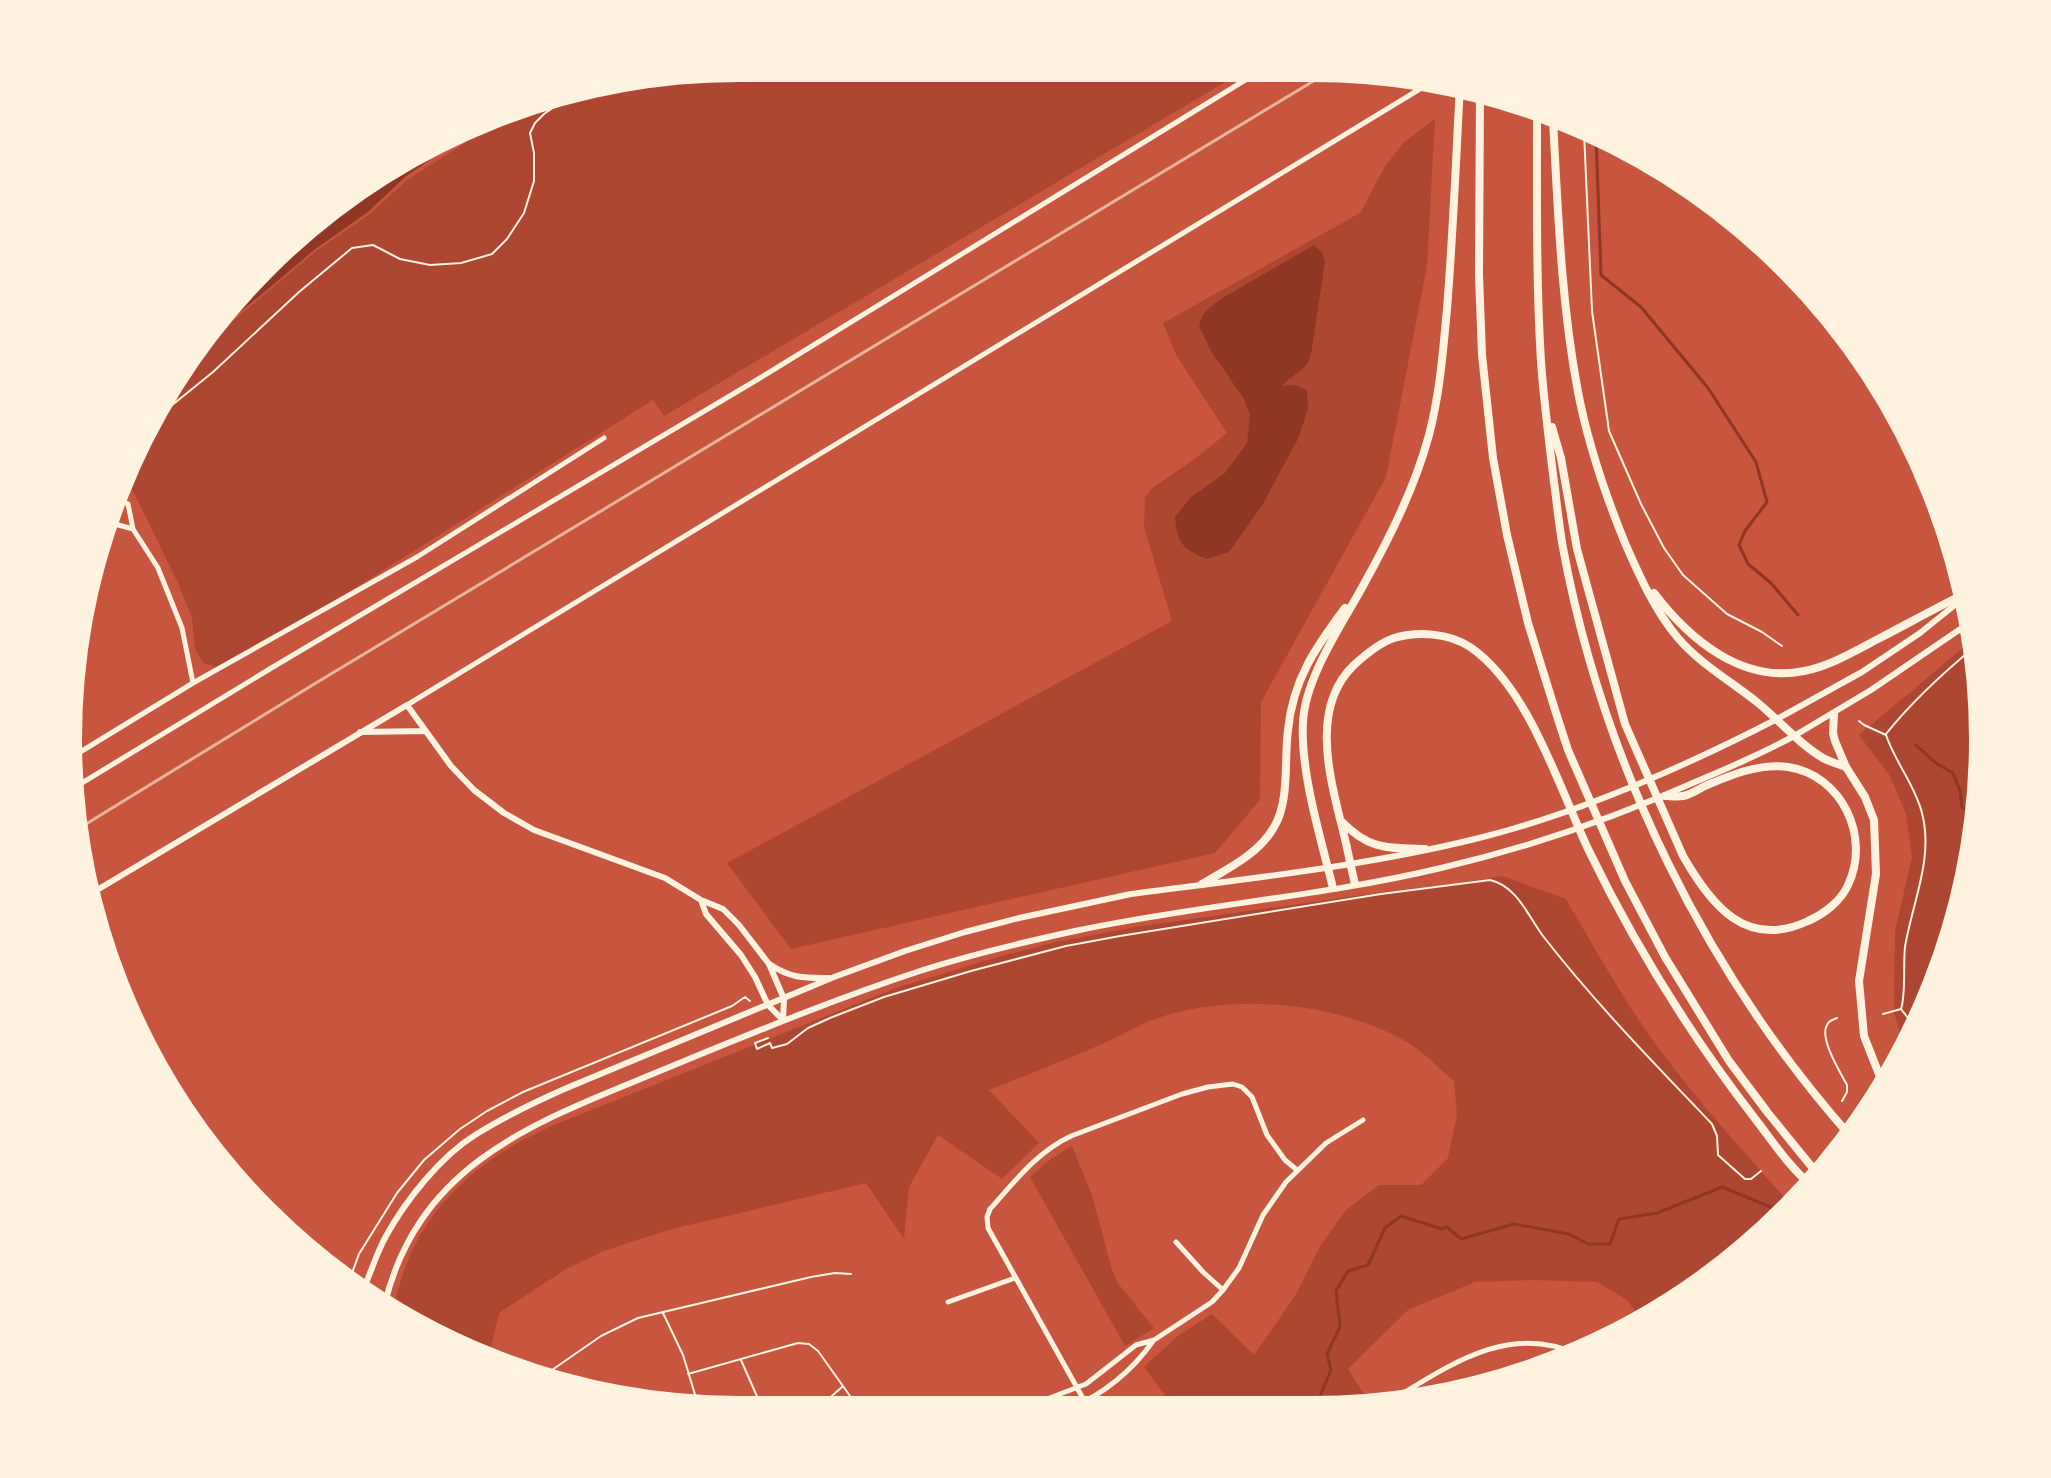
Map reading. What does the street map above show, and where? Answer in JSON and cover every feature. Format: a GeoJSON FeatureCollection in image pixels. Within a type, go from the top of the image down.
{"type":"FeatureCollection","features":[{"type":"Feature","properties":{"kind":"highway"},"geometry":{"type":"LineString","coordinates":[[1333,888],[1309,789],[1303,720],[1324,654],[1395,524],[1429,435],[1441,374],[1459,97]]}},
{"type":"Feature","properties":{"kind":"highway"},"geometry":{"type":"LineString","coordinates":[[1480,101],[1479,275],[1482,355],[1493,458],[1528,623],[1560,726],[1625,881],[1665,957],[1729,1061],[1812,1168]]}},
{"type":"Feature","properties":{"kind":"highway"},"geometry":{"type":"LineString","coordinates":[[1537,120],[1540,322],[1546,407],[1563,546],[1584,646],[1616,745],[1699,924],[1729,975],[1809,1086],[1844,1128]]}},
{"type":"Feature","properties":{"kind":"highway"},"geometry":{"type":"LineString","coordinates":[[1553,126],[1566,319],[1578,394],[1607,500],[1640,574],[1668,625],[1698,658],[1822,757],[1846,767]]}},
{"type":"Feature","properties":{"kind":"highway"},"geometry":{"type":"LineString","coordinates":[[1546,407],[1561,458],[1577,549],[1625,724],[1692,873],[1716,905],[1730,916],[1759,929],[1796,927],[1815,918],[1834,904],[1847,887],[1855,866],[1854,828],[1839,797],[1822,780],[1791,767],[1768,767],[1699,785],[1683,796],[1665,796]]}},
{"type":"Feature","properties":{"kind":"highway"},"geometry":{"type":"LineString","coordinates":[[1640,574],[1683,627],[1725,658],[1763,673],[1781,674],[1818,668],[1956,600]]}},
{"type":"Feature","properties":{"kind":"highway"},"geometry":{"type":"LineString","coordinates":[[1202,884],[1253,851],[1275,826],[1285,779],[1288,727],[1303,671],[1317,646],[1365,582]]}},
{"type":"Feature","properties":{"kind":"highway"},"geometry":{"type":"LineString","coordinates":[[1355,884],[1328,767],[1326,737],[1334,694],[1364,656],[1395,638],[1416,634],[1453,639],[1468,646],[1498,671],[1512,689],[1613,900],[1664,991],[1742,1102],[1804,1177]]}},
{"type":"Feature","properties":{"kind":"highway"},"geometry":{"type":"LineString","coordinates":[[1834,714],[1833,733],[1846,767],[1865,797],[1874,820],[1876,874],[1859,981],[1864,1036],[1879,1074]]}},
{"type":"Feature","properties":{"kind":"highway"},"geometry":{"type":"LineString","coordinates":[[1341,821],[1366,842],[1396,848],[1425,849]]}},
{"type":"Feature","properties":{"kind":"main road"},"geometry":{"type":"LineString","coordinates":[[366,1282],[384,1238],[410,1199],[442,1162],[473,1136],[540,1100],[834,977],[965,932],[1117,896],[1350,863],[1425,849],[1480,838],[1539,820],[1690,761],[1777,719],[1862,672],[1920,633],[1956,603]]}},
{"type":"Feature","properties":{"kind":"main road"},"geometry":{"type":"LineString","coordinates":[[1699,785],[1834,714],[1961,629]]}},
{"type":"Feature","properties":{"kind":"main road"},"geometry":{"type":"LineString","coordinates":[[98,890],[407,705],[451,766],[504,813],[534,830],[665,878],[701,900],[723,909],[769,964],[784,999],[783,1020]]}},
{"type":"Feature","properties":{"kind":"main road"},"geometry":{"type":"LineString","coordinates":[[360,732],[425,731]]}},
{"type":"Feature","properties":{"kind":"main road"},"geometry":{"type":"LineString","coordinates":[[387,1296],[400,1254],[431,1204],[465,1170],[491,1150],[586,1102],[783,1020],[925,970],[1076,931],[1441,869],[1549,839],[1665,796]]}},
{"type":"Feature","properties":{"kind":"main road"},"geometry":{"type":"LineString","coordinates":[[701,900],[706,914],[741,955],[768,1005],[783,1020]]}},
{"type":"Feature","properties":{"kind":"main road"},"geometry":{"type":"LineString","coordinates":[[769,964],[784,974],[798,978],[834,977]]}},
{"type":"Feature","properties":{"kind":"street"},"geometry":{"type":"LineString","coordinates":[[81,783],[768,373],[1245,80]]}},
{"type":"Feature","properties":{"kind":"street"},"geometry":{"type":"LineString","coordinates":[[407,705],[1419,89]]}},
{"type":"Feature","properties":{"kind":"street"},"geometry":{"type":"LineString","coordinates":[[80,752],[193,683],[417,557],[604,438]]}},
{"type":"Feature","properties":{"kind":"street"},"geometry":{"type":"LineString","coordinates":[[124,502],[128,504],[133,529],[158,568],[182,628],[193,683]]}},
{"type":"Feature","properties":{"kind":"street"},"geometry":{"type":"LineString","coordinates":[[116,524],[133,529]]}},
{"type":"Feature","properties":{"kind":"street"},"geometry":{"type":"LineString","coordinates":[[1083,1398],[989,1232],[987,1223],[988,1212],[1034,1160],[1071,1136],[1182,1094],[1228,1084],[1238,1085],[1252,1097],[1261,1124],[1273,1145],[1297,1170]]}},
{"type":"Feature","properties":{"kind":"street"},"geometry":{"type":"LineString","coordinates":[[1052,1398],[1077,1389],[1136,1345],[1154,1340],[1199,1312],[1223,1290],[1239,1268],[1263,1215],[1297,1170],[1326,1143],[1363,1120]]}},
{"type":"Feature","properties":{"kind":"street"},"geometry":{"type":"LineString","coordinates":[[1176,1242],[1223,1290]]}},
{"type":"Feature","properties":{"kind":"street"},"geometry":{"type":"LineString","coordinates":[[948,1302],[1015,1277]]}},
{"type":"Feature","properties":{"kind":"street"},"geometry":{"type":"LineString","coordinates":[[1091,1398],[1128,1370],[1154,1340]]}},
{"type":"Feature","properties":{"kind":"street"},"geometry":{"type":"LineString","coordinates":[[1410,1390],[1470,1356],[1498,1346],[1532,1342],[1562,1349]]}},
{"type":"Feature","properties":{"kind":"lane"},"geometry":{"type":"LineString","coordinates":[[551,1371],[622,1324],[811,1277],[851,1274]]}},
{"type":"Feature","properties":{"kind":"lane"},"geometry":{"type":"LineString","coordinates":[[663,1312],[677,1339],[695,1397]]}},
{"type":"Feature","properties":{"kind":"lane"},"geometry":{"type":"LineString","coordinates":[[688,1374],[798,1343],[809,1344],[818,1351],[852,1398]]}},
{"type":"Feature","properties":{"kind":"lane"},"geometry":{"type":"LineString","coordinates":[[740,1358],[757,1398]]}},
{"type":"Feature","properties":{"kind":"lane"},"geometry":{"type":"LineString","coordinates":[[830,1398],[843,1386]]}},
{"type":"Feature","properties":{"kind":"path"},"geometry":{"type":"LineString","coordinates":[[169,408],[352,248],[373,245],[400,259],[430,265],[461,263],[492,254],[507,239],[524,213],[534,181],[530,133],[535,123],[555,106]]}},
{"type":"Feature","properties":{"kind":"path"},"geometry":{"type":"LineString","coordinates":[[1584,139],[1592,311],[1609,431],[1641,504],[1664,548],[1683,575],[1727,614],[1782,646]]}},
{"type":"Feature","properties":{"kind":"path"},"geometry":{"type":"LineString","coordinates":[[1886,735],[1912,703],[1965,654]]}},
{"type":"Feature","properties":{"kind":"path"},"geometry":{"type":"LineString","coordinates":[[1859,721],[1886,735],[1915,792],[1925,828],[1923,873],[1905,946],[1901,1009]]}},
{"type":"Feature","properties":{"kind":"path"},"geometry":{"type":"LineString","coordinates":[[768,1037],[755,1043],[757,1049],[770,1043],[772,1048],[787,1044],[808,1028],[884,997],[1066,946],[1381,894],[1490,880],[1511,890],[1564,962],[1661,1072],[1712,1124],[1717,1136],[1718,1155],[1745,1179],[1751,1179],[1761,1171]]}},
{"type":"Feature","properties":{"kind":"path"},"geometry":{"type":"LineString","coordinates":[[1883,1014],[1901,1009]]}},
{"type":"Feature","properties":{"kind":"path"},"geometry":{"type":"LineString","coordinates":[[1901,1009],[1908,1018]]}},
{"type":"Feature","properties":{"kind":"path"},"geometry":{"type":"LineString","coordinates":[[1837,1018],[1826,1026],[1825,1035],[1847,1085],[1842,1101]]}},
{"type":"Feature","properties":{"kind":"shaded area"},"geometry":{"type":"Polygon","coordinates":[[[739,80],[1228,80],[664,416],[653,400],[333,602],[216,667],[203,663],[195,649],[192,618],[178,583],[130,486],[168,409],[223,329],[316,251],[371,213],[407,180],[487,130],[568,102],[653,86],[739,80]]]}},
{"type":"Feature","properties":{"kind":"shaded area"},"geometry":{"type":"Polygon","coordinates":[[[1435,119],[1427,266],[1386,477],[1261,702],[1260,800],[1215,853],[791,949],[727,863],[1172,621],[1144,527],[1145,498],[1151,489],[1227,433],[1176,355],[1163,323],[1360,213],[1384,168],[1403,143],[1435,119]]]}},
{"type":"Feature","properties":{"kind":"shaded area"},"geometry":{"type":"Polygon","coordinates":[[[444,150],[405,177],[368,212],[314,250],[232,319],[273,273],[338,216],[409,168],[444,150]]]}},
{"type":"Feature","properties":{"kind":"shaded area"},"geometry":{"type":"Polygon","coordinates":[[[1314,245],[1322,252],[1325,262],[1311,354],[1303,368],[1282,386],[1296,385],[1307,391],[1308,408],[1299,437],[1261,507],[1229,552],[1207,559],[1183,544],[1177,534],[1175,517],[1191,497],[1225,473],[1247,443],[1250,415],[1244,399],[1211,351],[1199,326],[1203,314],[1219,300],[1314,245]]]}},
{"type":"Feature","properties":{"kind":"shaded area"},"geometry":{"type":"Polygon","coordinates":[[[1964,647],[1970,696],[1970,782],[1958,868],[1936,951],[1901,1035],[1894,1013],[1895,931],[1912,857],[1906,814],[1890,776],[1859,735],[1964,647]]]}},
{"type":"Feature","properties":{"kind":"shaded area"},"geometry":{"type":"Polygon","coordinates":[[[1503,876],[1566,899],[1657,1046],[1706,1108],[1785,1198],[1713,1262],[1637,1313],[1627,1300],[1597,1282],[1475,1282],[1408,1310],[1348,1369],[1365,1396],[1167,1398],[1144,1367],[1178,1336],[1212,1314],[1254,1355],[1295,1296],[1320,1246],[1346,1210],[1379,1185],[1421,1185],[1448,1158],[1457,1115],[1454,1081],[1407,1042],[1348,1017],[1282,1005],[1248,1004],[1182,1011],[1152,1020],[989,1090],[1039,1143],[1002,1179],[938,1135],[909,1187],[904,1239],[866,1183],[668,1230],[604,1251],[566,1269],[499,1313],[491,1349],[395,1301],[406,1265],[424,1229],[449,1197],[494,1157],[549,1127],[896,988],[1056,942],[1141,926],[1503,876]]]}},
{"type":"Feature","properties":{"kind":"shaded area"},"geometry":{"type":"Polygon","coordinates":[[[1072,1146],[1092,1195],[1117,1282],[1154,1328],[1125,1346],[1030,1177],[1072,1146]]]}},
{"type":"Feature","properties":{"kind":"waterway"},"geometry":{"type":"LineString","coordinates":[[1596,145],[1601,275],[1641,307],[1708,388],[1756,462],[1767,502],[1745,531],[1739,545],[1748,564],[1771,583],[1798,615]]}},
{"type":"Feature","properties":{"kind":"waterway"},"geometry":{"type":"LineString","coordinates":[[1916,745],[1953,773],[1962,807],[1967,810]]}},
{"type":"Feature","properties":{"kind":"waterway"},"geometry":{"type":"LineString","coordinates":[[1319,1398],[1331,1370],[1327,1354],[1340,1327],[1336,1291],[1348,1271],[1368,1265],[1385,1228],[1401,1216],[1442,1229],[1447,1227],[1461,1239],[1514,1224],[1569,1234],[1588,1244],[1610,1244],[1619,1219],[1657,1213],[1722,1187],[1774,1209]]}},
{"type":"Feature","properties":{"kind":"railway"},"geometry":{"type":"LineString","coordinates":[[86,824],[1315,80]]}}]}
